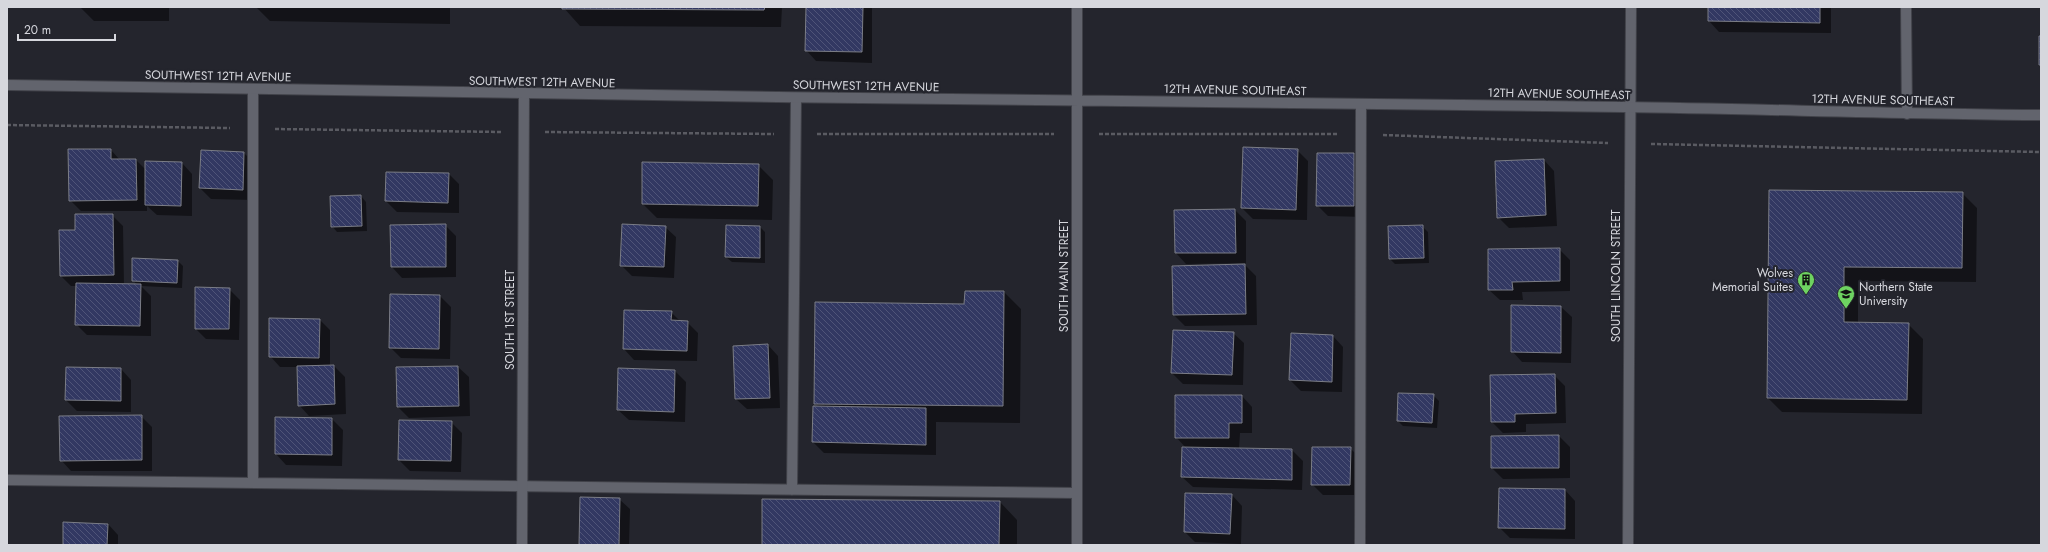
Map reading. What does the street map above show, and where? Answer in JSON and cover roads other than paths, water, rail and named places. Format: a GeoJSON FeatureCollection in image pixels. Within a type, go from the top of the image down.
{"type":"FeatureCollection","features":[{"type":"Feature","properties":{"kind":"street","name":"SOUTH MAIN STREET"},"geometry":{"type":"LineString","coordinates":[[1077,7],[1077,545]]}},
{"type":"Feature","properties":{"kind":"street","name":"SOUTH LINCOLN STREET"},"geometry":{"type":"LineString","coordinates":[[1628,545],[1631,7]]}},
{"type":"Feature","properties":{"kind":"street"},"geometry":{"type":"LineString","coordinates":[[1906,7],[1907,114]]}},
{"type":"Feature","properties":{"kind":"street","name":"SOUTHWEST 12TH AVENUE"},"geometry":{"type":"LineString","coordinates":[[7,85],[524,95],[1076,102]]}},
{"type":"Feature","properties":{"kind":"street"},"geometry":{"type":"LineString","coordinates":[[253,90],[253,483]]}},
{"type":"Feature","properties":{"kind":"street","name":"SOUTH 1ST STREET"},"geometry":{"type":"LineString","coordinates":[[522,545],[524,95]]}},
{"type":"Feature","properties":{"kind":"street"},"geometry":{"type":"LineString","coordinates":[[792,490],[796,98]]}},
{"type":"Feature","properties":{"kind":"street","name":"12TH AVENUE SOUTHEAST"},"geometry":{"type":"LineString","coordinates":[[1076,102],[1630,107],[1907,114],[2041,115]]}},
{"type":"Feature","properties":{"kind":"street"},"geometry":{"type":"LineString","coordinates":[[1360,545],[1361,105]]}},
{"type":"Feature","properties":{"kind":"street"},"geometry":{"type":"LineString","coordinates":[[7,480],[1077,493]]}},
{"type":"Feature","properties":{"kind":"place","name":"Wolves Memorial Suites"},"geometry":{"type":"Point","coordinates":[1806,295]}},
{"type":"Feature","properties":{"kind":"place","name":"Northern State University"},"geometry":{"type":"Point","coordinates":[1846,309]}}]}
